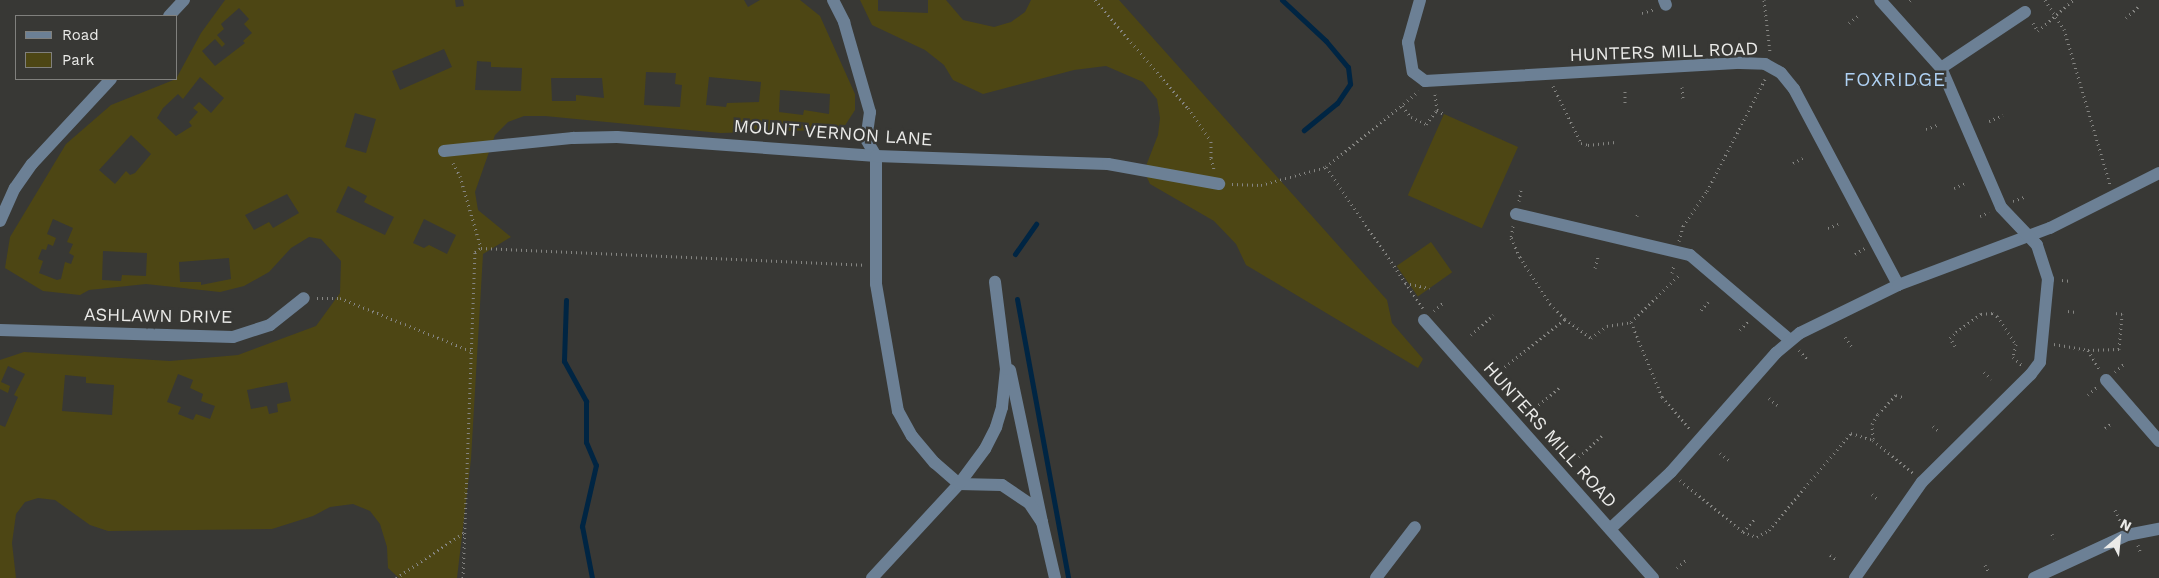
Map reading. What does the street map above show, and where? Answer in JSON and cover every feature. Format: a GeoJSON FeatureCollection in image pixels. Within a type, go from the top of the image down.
{"type":"FeatureCollection","features":[{"type":"Feature","properties":{"kind":"street"},"geometry":{"type":"LineString","coordinates":[[171,15],[184,0]]}},
{"type":"Feature","properties":{"kind":"street"},"geometry":{"type":"LineString","coordinates":[[833,0],[844,22],[870,112],[866,139],[876,156],[876,284],[898,411],[912,436],[935,464],[959,484],[1002,486],[1030,503],[1042,522]]}},
{"type":"Feature","properties":{"kind":"street"},"geometry":{"type":"LineString","coordinates":[[1420,0],[1409,30],[1408,52],[1417,78],[1432,81]]}},
{"type":"Feature","properties":{"kind":"street"},"geometry":{"type":"LineString","coordinates":[[1855,578],[1922,482],[2031,374],[2040,362],[2048,279],[2042,253],[2001,207],[1936,71],[1880,0]]}},
{"type":"Feature","properties":{"kind":"street"},"geometry":{"type":"LineString","coordinates":[[1936,71],[2024,12]]}},
{"type":"Feature","properties":{"kind":"street","name":"HUNTERS MILL ROAD"},"geometry":{"type":"LineString","coordinates":[[1432,81],[1740,63],[1765,64],[1781,73],[1794,89],[1898,285]]}},
{"type":"Feature","properties":{"kind":"street"},"geometry":{"type":"LineString","coordinates":[[0,220],[14,188],[32,164],[110,80]]}},
{"type":"Feature","properties":{"kind":"street","name":"MOUNT VERNON LANE"},"geometry":{"type":"LineString","coordinates":[[444,150],[573,138],[617,137],[876,156],[1108,164],[1219,184]]}},
{"type":"Feature","properties":{"kind":"street","name":"HUNTERS MILL ROAD"},"geometry":{"type":"LineString","coordinates":[[1610,529],[1671,472],[1793,343],[1898,285],[2029,238],[2115,197],[2159,173]]}},
{"type":"Feature","properties":{"kind":"street"},"geometry":{"type":"LineString","coordinates":[[1516,214],[1690,254],[1793,343]]}},
{"type":"Feature","properties":{"kind":"street"},"geometry":{"type":"LineString","coordinates":[[995,282],[1006,353],[1029,447],[1042,522],[1056,578]]}},
{"type":"Feature","properties":{"kind":"street","name":"ASHLAWN DRIVE"},"geometry":{"type":"LineString","coordinates":[[0,330],[233,337],[270,325],[304,298]]}},
{"type":"Feature","properties":{"kind":"street","name":"HUNTERS MILL ROAD"},"geometry":{"type":"LineString","coordinates":[[1424,320],[1653,578]]}},
{"type":"Feature","properties":{"kind":"street"},"geometry":{"type":"LineString","coordinates":[[872,578],[959,484],[980,456],[996,427],[1005,389],[1006,353]]}},
{"type":"Feature","properties":{"kind":"street"},"geometry":{"type":"LineString","coordinates":[[2106,380],[2159,441]]}},
{"type":"Feature","properties":{"kind":"street"},"geometry":{"type":"LineString","coordinates":[[1376,578],[1415,528]]}},
{"type":"Feature","properties":{"kind":"street"},"geometry":{"type":"LineString","coordinates":[[2034,578],[2127,535],[2159,529]]}},
{"type":"Feature","properties":{"kind":"path"},"geometry":{"type":"LineString","coordinates":[[1095,0],[1188,108],[1212,141],[1210,158],[1219,184],[1261,185],[1326,167],[1432,81]]}},
{"type":"Feature","properties":{"kind":"path"},"geometry":{"type":"LineString","coordinates":[[1683,226],[1707,191],[1771,68],[1764,0]]}},
{"type":"Feature","properties":{"kind":"path"},"geometry":{"type":"LineString","coordinates":[[2045,0],[2058,14],[2115,197]]}},
{"type":"Feature","properties":{"kind":"path"},"geometry":{"type":"LineString","coordinates":[[2038,31],[2073,0]]}},
{"type":"Feature","properties":{"kind":"path"},"geometry":{"type":"LineString","coordinates":[[2126,18],[2140,5]]}},
{"type":"Feature","properties":{"kind":"path"},"geometry":{"type":"LineString","coordinates":[[1848,23],[1858,16]]}},
{"type":"Feature","properties":{"kind":"path"},"geometry":{"type":"LineString","coordinates":[[1918,84],[1936,71]]}},
{"type":"Feature","properties":{"kind":"path"},"geometry":{"type":"LineString","coordinates":[[1548,83],[1552,83],[1554,92],[1581,143],[1588,146],[1618,142]]}},
{"type":"Feature","properties":{"kind":"path"},"geometry":{"type":"LineString","coordinates":[[1682,87],[1683,99]]}},
{"type":"Feature","properties":{"kind":"path"},"geometry":{"type":"LineString","coordinates":[[1625,91],[1626,103]]}},
{"type":"Feature","properties":{"kind":"path"},"geometry":{"type":"LineString","coordinates":[[1402,106],[1411,117],[1426,124],[1437,110],[1436,103]]}},
{"type":"Feature","properties":{"kind":"path"},"geometry":{"type":"LineString","coordinates":[[1437,110],[1444,114]]}},
{"type":"Feature","properties":{"kind":"path"},"geometry":{"type":"LineString","coordinates":[[1989,121],[2003,115]]}},
{"type":"Feature","properties":{"kind":"path"},"geometry":{"type":"LineString","coordinates":[[1926,129],[1937,124]]}},
{"type":"Feature","properties":{"kind":"path"},"geometry":{"type":"LineString","coordinates":[[1794,164],[1802,158]]}},
{"type":"Feature","properties":{"kind":"path"},"geometry":{"type":"LineString","coordinates":[[1326,167],[1427,313],[1424,320]]}},
{"type":"Feature","properties":{"kind":"path"},"geometry":{"type":"LineString","coordinates":[[460,176],[481,248]]}},
{"type":"Feature","properties":{"kind":"path"},"geometry":{"type":"LineString","coordinates":[[1954,188],[1965,183]]}},
{"type":"Feature","properties":{"kind":"path"},"geometry":{"type":"LineString","coordinates":[[1828,228],[1838,224]]}},
{"type":"Feature","properties":{"kind":"path"},"geometry":{"type":"LineString","coordinates":[[1511,238],[1541,291],[1565,318],[1591,338],[1607,326],[1631,322],[1678,276]]}},
{"type":"Feature","properties":{"kind":"path"},"geometry":{"type":"LineString","coordinates":[[463,578],[475,252],[481,248],[870,265]]}},
{"type":"Feature","properties":{"kind":"path"},"geometry":{"type":"LineString","coordinates":[[1595,268],[1598,257]]}},
{"type":"Feature","properties":{"kind":"path"},"geometry":{"type":"LineString","coordinates":[[1405,283],[1429,288]]}},
{"type":"Feature","properties":{"kind":"path"},"geometry":{"type":"LineString","coordinates":[[304,298],[340,298],[471,351]]}},
{"type":"Feature","properties":{"kind":"path"},"geometry":{"type":"LineString","coordinates":[[1701,310],[1708,302]]}},
{"type":"Feature","properties":{"kind":"path"},"geometry":{"type":"LineString","coordinates":[[2068,311],[2076,312]]}},
{"type":"Feature","properties":{"kind":"path"},"geometry":{"type":"LineString","coordinates":[[2065,345],[2088,350],[2119,349],[2122,314],[2116,313]]}},
{"type":"Feature","properties":{"kind":"path"},"geometry":{"type":"LineString","coordinates":[[1955,346],[1950,338],[1956,332],[1981,314],[1992,314],[1997,316],[2016,344],[2013,357]]}},
{"type":"Feature","properties":{"kind":"path"},"geometry":{"type":"LineString","coordinates":[[1471,335],[1493,315]]}},
{"type":"Feature","properties":{"kind":"path"},"geometry":{"type":"LineString","coordinates":[[1501,370],[1565,318]]}},
{"type":"Feature","properties":{"kind":"path"},"geometry":{"type":"LineString","coordinates":[[1631,322],[1660,392],[1684,424]]}},
{"type":"Feature","properties":{"kind":"path"},"geometry":{"type":"LineString","coordinates":[[1845,337],[1851,346]]}},
{"type":"Feature","properties":{"kind":"path"},"geometry":{"type":"LineString","coordinates":[[1793,343],[1808,358]]}},
{"type":"Feature","properties":{"kind":"path"},"geometry":{"type":"LineString","coordinates":[[2088,350],[2106,380]]}},
{"type":"Feature","properties":{"kind":"path"},"geometry":{"type":"LineString","coordinates":[[1984,372],[1991,379]]}},
{"type":"Feature","properties":{"kind":"path"},"geometry":{"type":"LineString","coordinates":[[1535,408],[1560,387]]}},
{"type":"Feature","properties":{"kind":"path"},"geometry":{"type":"LineString","coordinates":[[1873,440],[1872,424],[1878,414],[1896,395],[1905,398]]}},
{"type":"Feature","properties":{"kind":"path"},"geometry":{"type":"LineString","coordinates":[[1768,398],[1777,405]]}},
{"type":"Feature","properties":{"kind":"path"},"geometry":{"type":"LineString","coordinates":[[2105,428],[2112,423]]}},
{"type":"Feature","properties":{"kind":"path"},"geometry":{"type":"LineString","coordinates":[[1933,426],[1939,431]]}},
{"type":"Feature","properties":{"kind":"path"},"geometry":{"type":"LineString","coordinates":[[1687,486],[1743,532],[1757,537],[1769,530],[1846,436],[1856,433],[1873,440],[1908,469]]}},
{"type":"Feature","properties":{"kind":"path"},"geometry":{"type":"LineString","coordinates":[[1579,457],[1603,435]]}},
{"type":"Feature","properties":{"kind":"path"},"geometry":{"type":"LineString","coordinates":[[1720,453],[1729,460]]}},
{"type":"Feature","properties":{"kind":"path"},"geometry":{"type":"LineString","coordinates":[[1872,494],[1878,498]]}},
{"type":"Feature","properties":{"kind":"path"},"geometry":{"type":"LineString","coordinates":[[1743,532],[1755,518]]}},
{"type":"Feature","properties":{"kind":"path"},"geometry":{"type":"LineString","coordinates":[[396,578],[465,532]]}},
{"type":"Feature","properties":{"kind":"path"},"geometry":{"type":"LineString","coordinates":[[2052,534],[2054,539]]}},
{"type":"Feature","properties":{"kind":"path"},"geometry":{"type":"LineString","coordinates":[[1830,555],[1836,559]]}},
{"type":"Feature","properties":{"kind":"path"},"geometry":{"type":"LineString","coordinates":[[1677,568],[1687,559]]}},
{"type":"Feature","properties":{"kind":"path"},"geometry":{"type":"LineString","coordinates":[[1985,565],[1988,571]]}},
{"type":"Feature","properties":{"kind":"green space"},"geometry":{"type":"Polygon","coordinates":[[[225,0],[455,0],[456,7],[464,6],[463,0],[744,0],[748,7],[760,0],[800,0],[820,16],[855,94],[855,110],[844,127],[820,130],[720,133],[545,116],[524,116],[508,122],[495,135],[475,192],[478,210],[511,237],[483,254],[471,459],[457,578],[399,578],[388,568],[387,547],[380,524],[370,511],[353,504],[330,507],[313,516],[272,529],[108,531],[90,525],[55,500],[38,498],[25,502],[16,514],[12,543],[16,578],[0,578],[0,425],[5,427],[18,397],[14,395],[25,374],[8,366],[1,382],[10,386],[8,393],[0,389],[0,360],[24,352],[170,361],[238,355],[316,326],[340,293],[341,261],[321,239],[309,237],[291,248],[269,272],[244,286],[220,292],[146,284],[89,290],[80,295],[43,291],[5,268],[10,237],[66,144],[111,105],[174,80],[178,80],[178,75],[201,33],[225,0]],[[239,8],[221,24],[224,29],[217,35],[225,44],[222,47],[215,39],[202,51],[215,66],[245,43],[243,41],[252,33],[244,24],[249,19],[239,8]],[[444,49],[392,71],[400,90],[452,67],[444,49]],[[477,61],[475,90],[521,91],[522,68],[491,67],[491,62],[477,61]],[[646,72],[644,105],[680,107],[682,85],[675,84],[676,73],[646,72]],[[200,77],[183,99],[178,94],[163,108],[157,118],[176,136],[192,126],[189,122],[198,112],[193,108],[199,102],[211,113],[224,98],[200,77]],[[709,77],[706,105],[726,107],[727,103],[759,102],[761,82],[709,77]],[[551,78],[552,101],[576,101],[576,95],[604,98],[602,78],[551,78]],[[780,90],[779,112],[803,115],[804,110],[829,114],[830,94],[780,90]],[[355,113],[345,147],[366,153],[376,119],[355,113]],[[131,135],[99,170],[115,184],[126,171],[130,175],[135,173],[151,154],[131,135]],[[348,186],[336,212],[385,235],[394,217],[364,202],[367,196],[348,186]],[[287,194],[245,215],[254,230],[269,222],[273,228],[299,213],[287,194]],[[53,219],[47,234],[56,238],[53,246],[48,244],[46,250],[42,249],[38,259],[43,261],[39,273],[57,280],[61,279],[65,262],[71,264],[74,256],[69,253],[73,244],[67,242],[73,228],[53,219]],[[424,219],[413,243],[424,248],[429,245],[447,254],[456,235],[424,219]],[[103,251],[102,280],[121,281],[122,275],[146,276],[147,253],[103,251]],[[229,258],[179,262],[180,282],[201,282],[201,285],[231,279],[229,258]],[[178,374],[167,402],[181,407],[178,414],[193,420],[196,414],[210,419],[215,406],[201,401],[203,394],[190,388],[193,380],[178,374]],[[65,375],[62,411],[112,415],[114,385],[86,383],[86,377],[65,375]],[[287,382],[247,390],[251,409],[267,406],[269,414],[278,412],[277,404],[291,401],[287,382]]]}},
{"type":"Feature","properties":{"kind":"green space"},"geometry":{"type":"Polygon","coordinates":[[[860,0],[878,0],[878,11],[928,13],[928,0],[946,0],[963,20],[994,27],[1011,22],[1025,12],[1031,0],[1119,0],[1387,300],[1392,323],[1423,359],[1418,368],[1246,265],[1236,244],[1214,221],[1150,184],[1144,171],[1158,135],[1160,118],[1157,99],[1143,82],[1106,66],[1074,70],[983,94],[953,80],[944,65],[925,50],[872,25],[860,0]]]}},
{"type":"Feature","properties":{"kind":"green space"},"geometry":{"type":"Polygon","coordinates":[[[1444,114],[1518,147],[1482,228],[1408,195],[1444,114]]]}},
{"type":"Feature","properties":{"kind":"green space"},"geometry":{"type":"Polygon","coordinates":[[[1431,242],[1452,272],[1418,296],[1397,266],[1431,242]]]}},
{"type":"Feature","properties":{"kind":"waterway"},"geometry":{"type":"LineString","coordinates":[[1282,0],[1326,41],[1348,67],[1350,84],[1337,103],[1304,130]]}},
{"type":"Feature","properties":{"kind":"waterway"},"geometry":{"type":"LineString","coordinates":[[1015,254],[1036,224]]}},
{"type":"Feature","properties":{"kind":"waterway"},"geometry":{"type":"LineString","coordinates":[[1017,299],[1068,578]]}},
{"type":"Feature","properties":{"kind":"waterway"},"geometry":{"type":"LineString","coordinates":[[566,300],[564,361],[586,401],[586,442],[596,465],[582,526],[592,578]]}},
{"type":"Feature","properties":{"kind":"district","name":"FOXRIDGE"},"geometry":{"type":"Point","coordinates":[1895,80]}}]}
